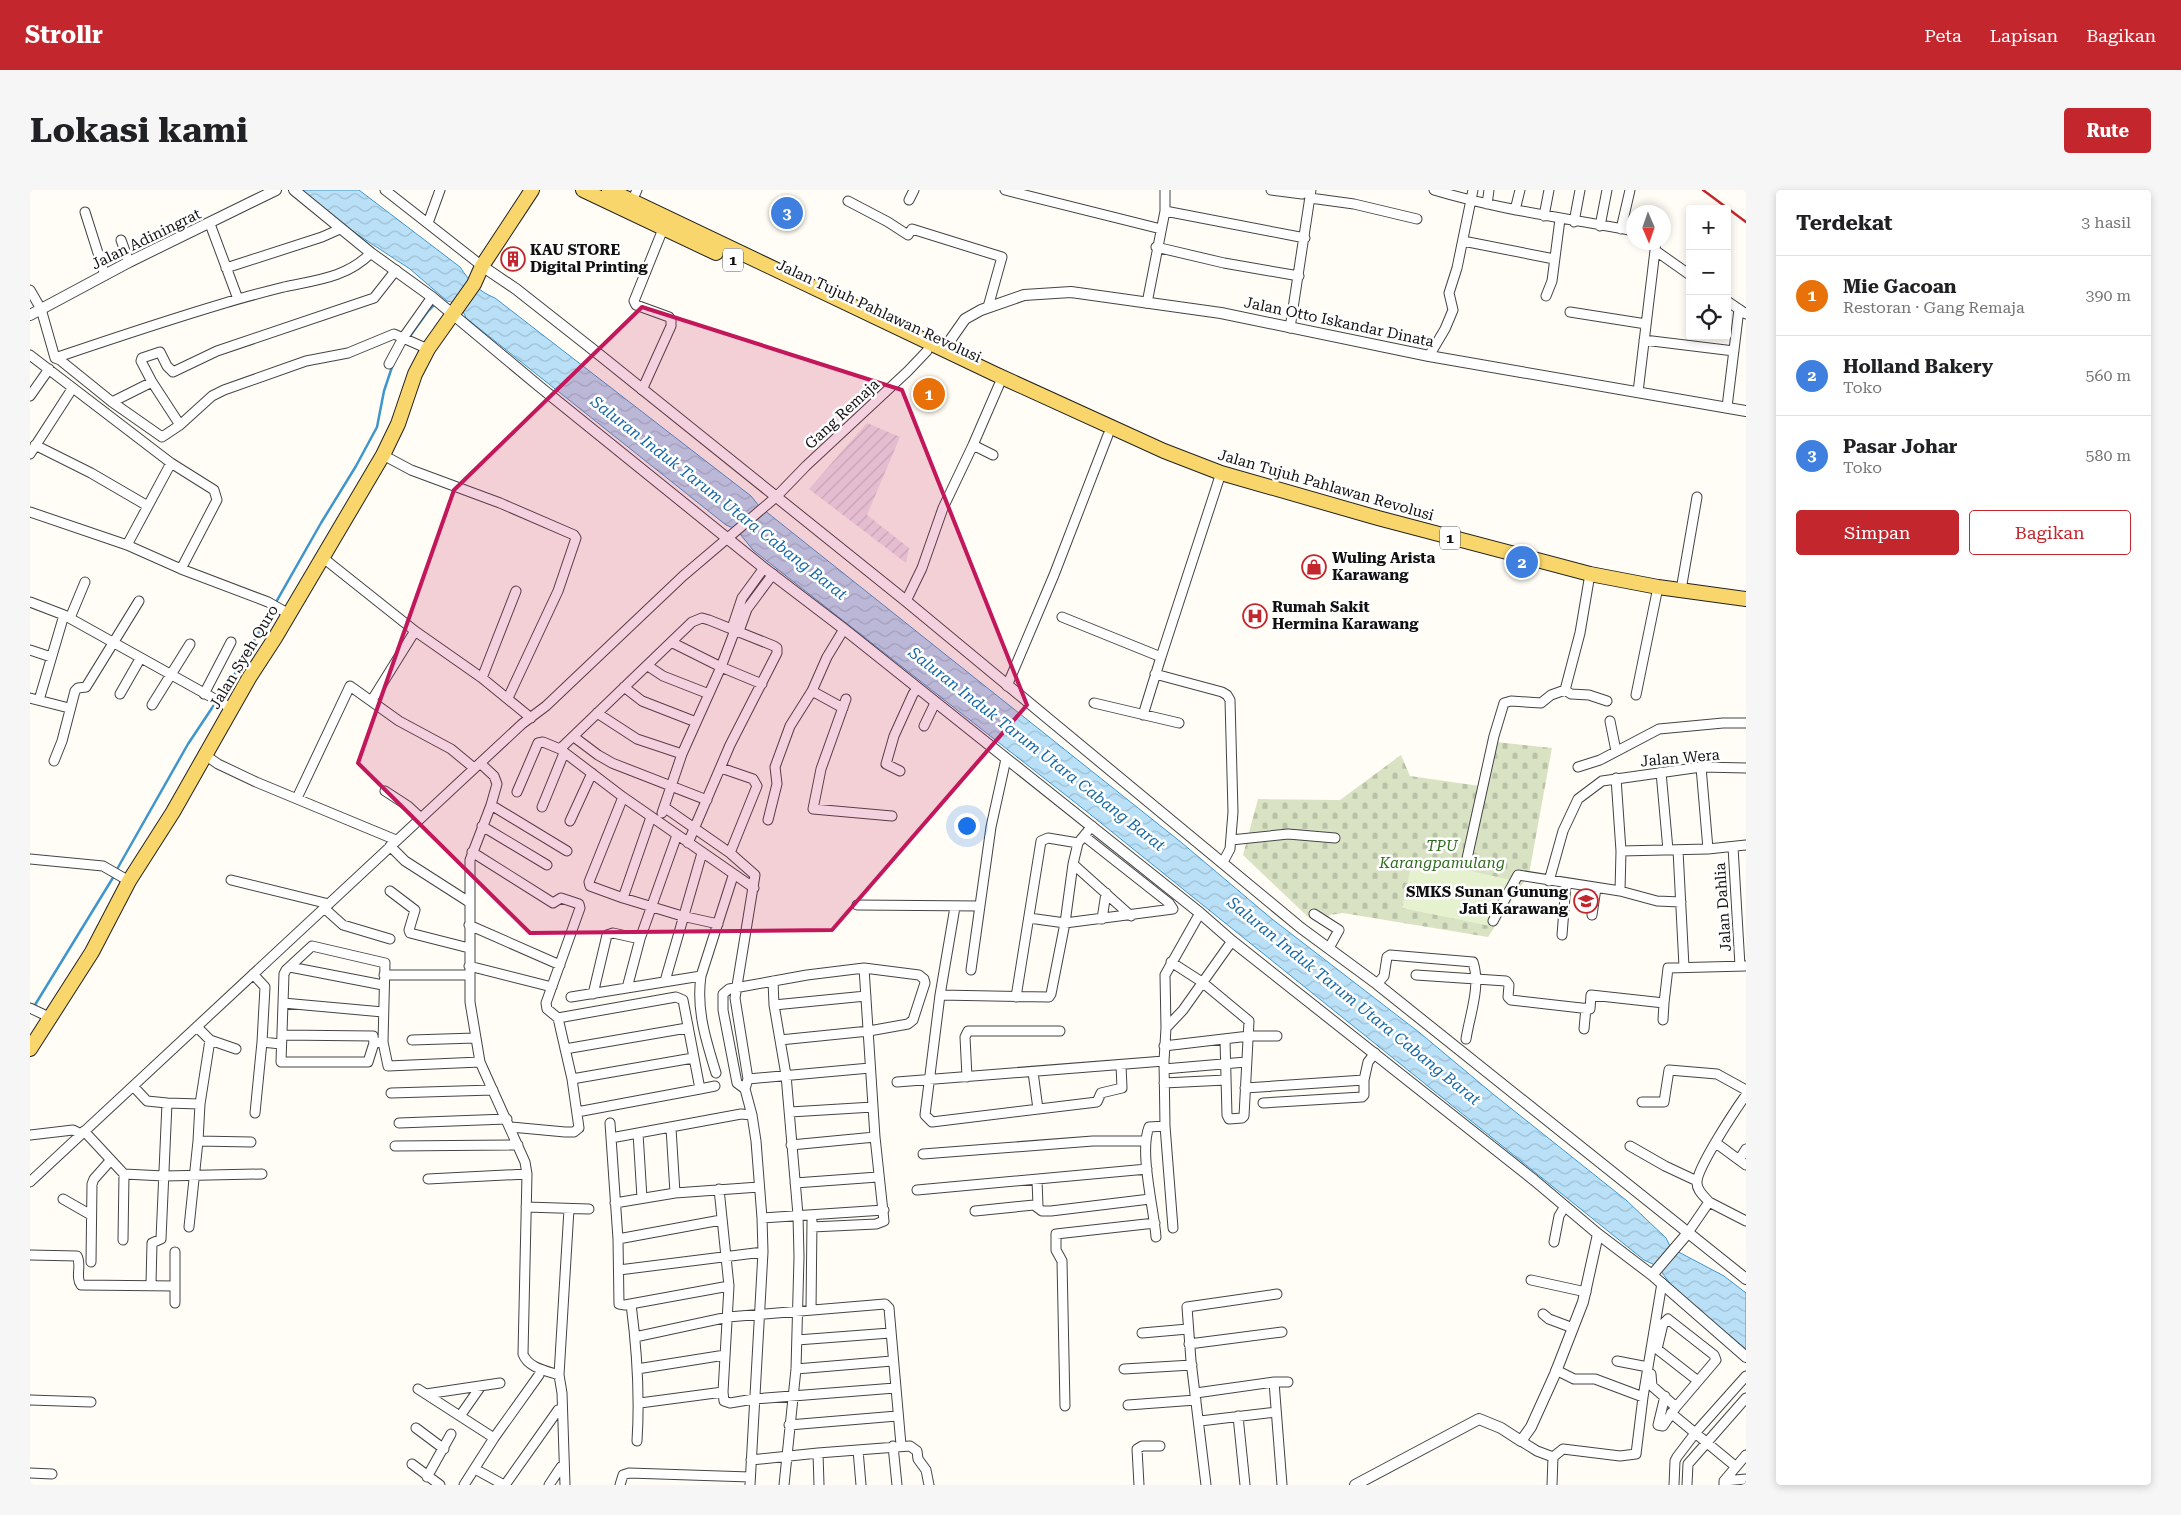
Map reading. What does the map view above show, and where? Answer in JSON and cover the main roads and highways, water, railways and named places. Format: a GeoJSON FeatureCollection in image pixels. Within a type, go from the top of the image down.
{"type":"FeatureCollection","features":[{"type":"Feature","properties":{"kind":"main road","name":"Jalan Syeh Quro"},"geometry":{"type":"LineString","coordinates":[[481,275],[532,190]]}},
{"type":"Feature","properties":{"kind":"main road","name":"Jalan Syeh Quro"},"geometry":{"type":"LineString","coordinates":[[30,1049],[44,1015],[92,952],[125,879],[173,812],[286,612],[322,557],[383,455],[398,424],[416,374],[428,349],[542,190]]}},
{"type":"Feature","properties":{"kind":"main road","name":"Jalan Tujuh Pahlawan Revolusi"},"geometry":{"type":"LineString","coordinates":[[583,190],[1108,435],[1145,450],[1164,451]]}},
{"type":"Feature","properties":{"kind":"main road","name":"Jalan Tujuh Pahlawan Revolusi"},"geometry":{"type":"LineString","coordinates":[[609,190],[634,196],[944,349],[1164,451],[1221,472],[1378,518],[1590,574],[1658,587],[1746,599]]}},
{"type":"Feature","properties":{"kind":"water","name":"Saluran Induk Tarum Utara Cabang Barat"},"geometry":{"type":"Polygon","coordinates":[[[300,190],[359,190],[460,267],[479,289],[495,298],[751,496],[759,506],[1182,843],[1272,919],[1420,1033],[1626,1200],[1666,1238],[1671,1248],[1724,1276],[1746,1293],[1746,1349],[1675,1290],[1657,1266],[1644,1260],[1086,811],[753,550],[736,529],[726,525],[466,318],[456,304],[447,301],[410,269],[343,225],[300,190]]]}},
{"type":"Feature","properties":{"kind":"waterway"},"geometry":{"type":"LineString","coordinates":[[408,339],[435,304]]}},
{"type":"Feature","properties":{"kind":"waterway"},"geometry":{"type":"LineString","coordinates":[[116,871],[188,744],[238,669],[321,523],[356,466],[377,427],[384,391],[393,364]]}},
{"type":"Feature","properties":{"kind":"waterway"},"geometry":{"type":"LineString","coordinates":[[30,1013],[114,876]]}},
{"type":"Feature","properties":{"kind":"railway"},"geometry":{"type":"LineString","coordinates":[[1703,190],[1746,222]]}},
{"type":"Feature","properties":{"kind":"place","name":"Pasar Johar"},"geometry":{"type":"Point","coordinates":[787,213]}},
{"type":"Feature","properties":{"kind":"place","name":"KAU STORE Digital Printing"},"geometry":{"type":"Point","coordinates":[513,259]}},
{"type":"Feature","properties":{"kind":"place","name":"Mie Gacoan"},"geometry":{"type":"Point","coordinates":[929,394]}},
{"type":"Feature","properties":{"kind":"place","name":"Holland Bakery"},"geometry":{"type":"Point","coordinates":[1522,562]}},
{"type":"Feature","properties":{"kind":"place","name":"Wuling Arista Karawang"},"geometry":{"type":"Point","coordinates":[1314,567]}},
{"type":"Feature","properties":{"kind":"place","name":"Rumah Sakit Hermina Karawang"},"geometry":{"type":"Point","coordinates":[1255,616]}},
{"type":"Feature","properties":{"kind":"place","name":"SMKS Sunan Gunung Jati Karawang"},"geometry":{"type":"Point","coordinates":[1586,901]}},
{"type":"Feature","properties":{"kind":"park label","name":"TPU Karangpamulang"},"geometry":{"type":"Point","coordinates":[1442,854]}}]}
